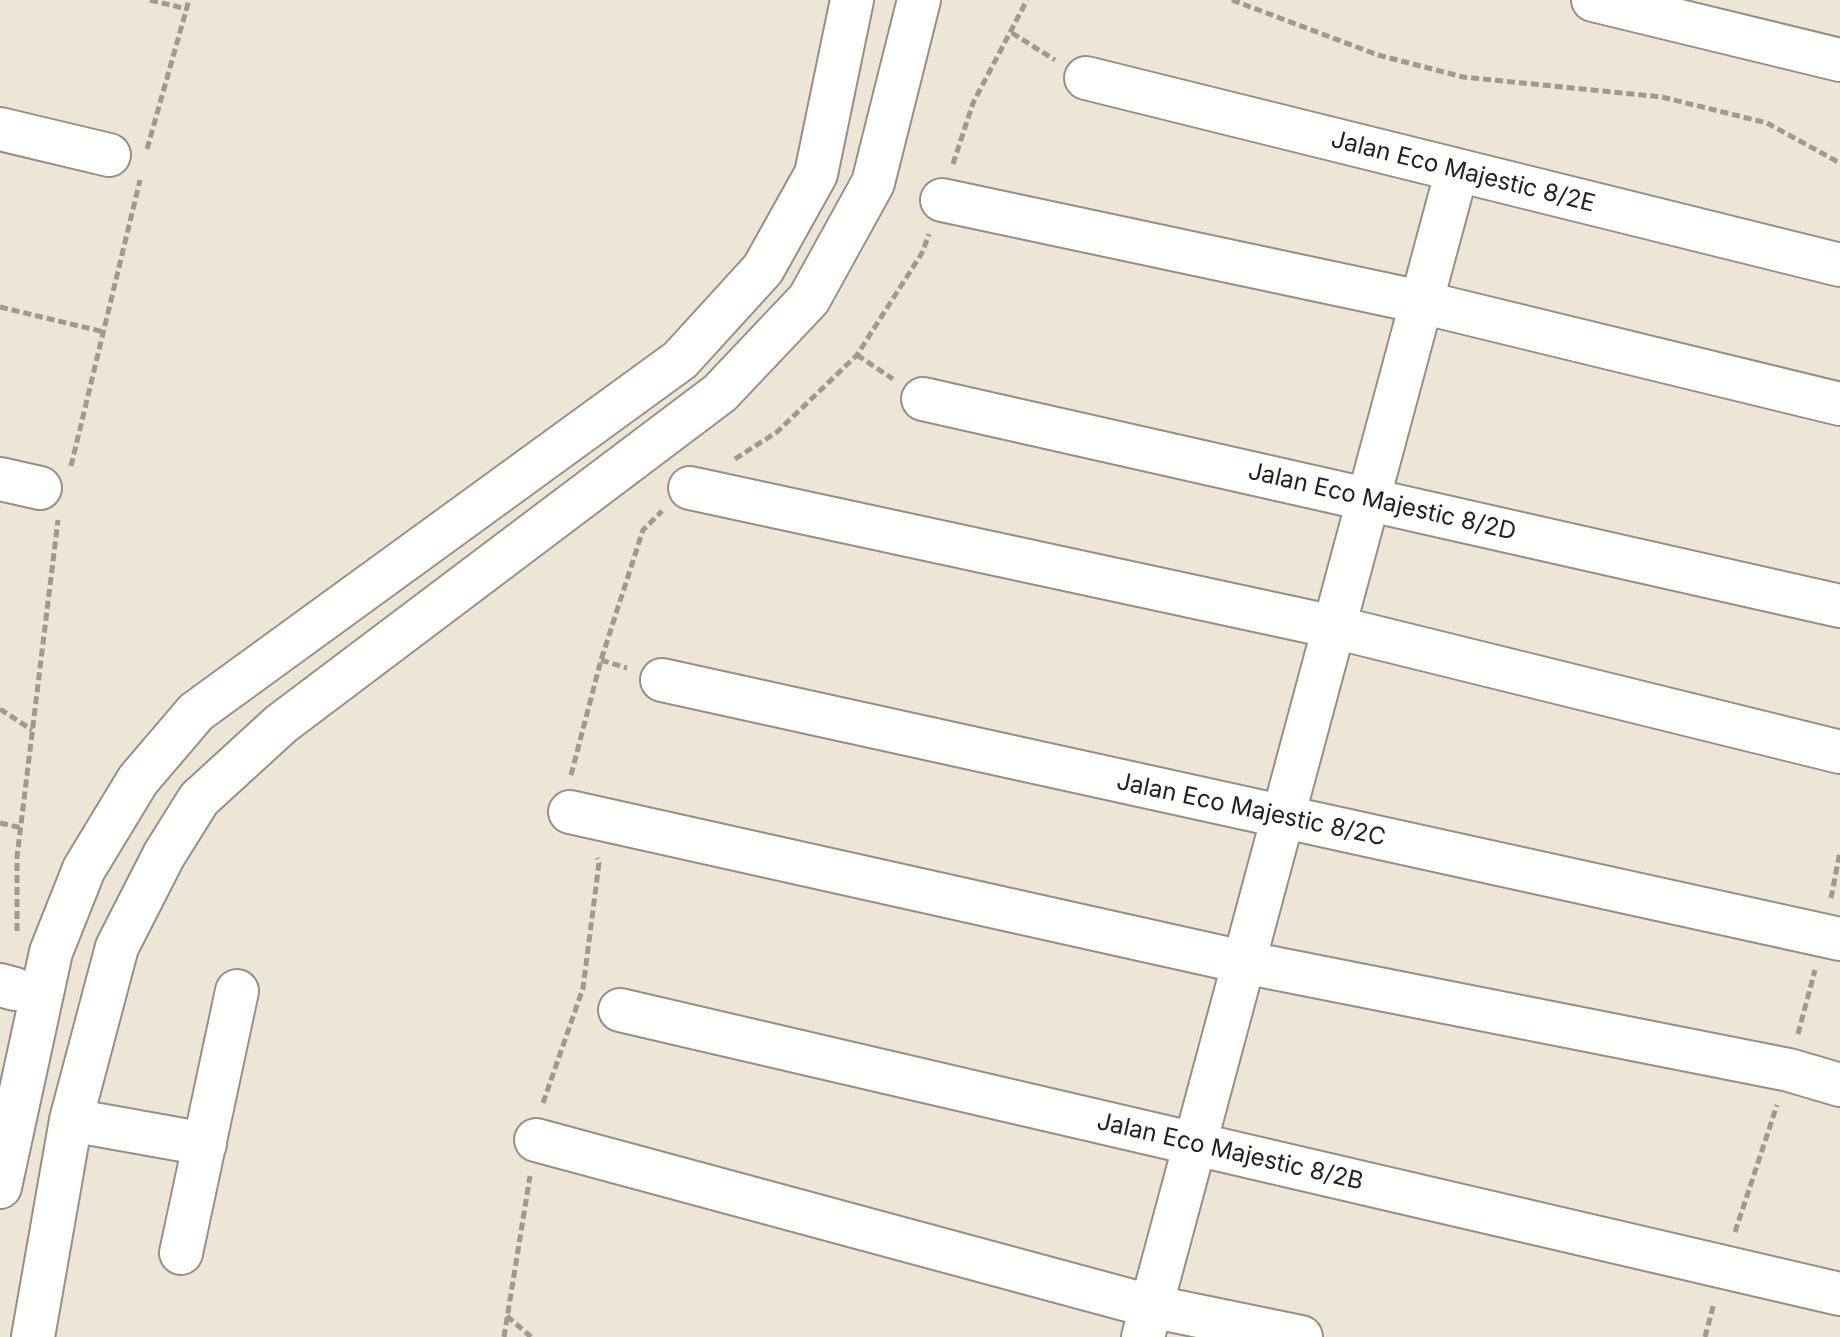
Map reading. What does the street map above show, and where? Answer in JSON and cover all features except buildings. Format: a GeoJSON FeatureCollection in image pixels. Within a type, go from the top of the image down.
{"type":"FeatureCollection","features":[{"type":"Feature","properties":{"kind":"street"},"geometry":{"type":"LineString","coordinates":[[0,1187],[51,952],[84,869],[138,780],[196,712],[680,360],[691,348],[763,269],[816,174],[852,0]]}},
{"type":"Feature","properties":{"kind":"street"},"geometry":{"type":"LineString","coordinates":[[0,1329],[30,1337],[71,1120],[117,947],[164,855],[199,799],[281,724],[720,393],[809,299],[873,183],[919,0]]}},
{"type":"Feature","properties":{"kind":"street"},"geometry":{"type":"LineString","coordinates":[[1593,0],[1840,60]]}},
{"type":"Feature","properties":{"kind":"street","name":"Jalan Eco Majestic 8/2E"},"geometry":{"type":"LineString","coordinates":[[1086,78],[1840,265]]}},
{"type":"Feature","properties":{"kind":"street"},"geometry":{"type":"LineString","coordinates":[[0,129],[126,160]]}},
{"type":"Feature","properties":{"kind":"street"},"geometry":{"type":"LineString","coordinates":[[1146,1321],[1457,170]]}},
{"type":"Feature","properties":{"kind":"street"},"geometry":{"type":"LineString","coordinates":[[942,200],[1421,302],[1840,404]]}},
{"type":"Feature","properties":{"kind":"street","name":"Jalan Eco Majestic 8/2D"},"geometry":{"type":"LineString","coordinates":[[923,399],[1840,606]]}},
{"type":"Feature","properties":{"kind":"street"},"geometry":{"type":"LineString","coordinates":[[0,479],[52,489]]}},
{"type":"Feature","properties":{"kind":"street"},"geometry":{"type":"LineString","coordinates":[[690,488],[1334,627],[1840,752]]}},
{"type":"Feature","properties":{"kind":"street","name":"Jalan Eco Majestic 8/2C"},"geometry":{"type":"LineString","coordinates":[[662,680],[1840,939]]}},
{"type":"Feature","properties":{"kind":"street"},"geometry":{"type":"LineString","coordinates":[[570,812],[1243,962],[1789,1070],[1840,1085]]}},
{"type":"Feature","properties":{"kind":"street"},"geometry":{"type":"LineString","coordinates":[[181,1253],[237,991]]}},
{"type":"Feature","properties":{"kind":"street","name":"Jalan Eco Majestic 8/2B"},"geometry":{"type":"LineString","coordinates":[[620,1010],[1840,1294]]}},
{"type":"Feature","properties":{"kind":"street"},"geometry":{"type":"LineString","coordinates":[[71,1120],[205,1144]]}},
{"type":"Feature","properties":{"kind":"street"},"geometry":{"type":"LineString","coordinates":[[536,1140],[1146,1321],[1301,1337]]}},
{"type":"Feature","properties":{"kind":"path"},"geometry":{"type":"LineString","coordinates":[[150,0],[187,9]]}},
{"type":"Feature","properties":{"kind":"path"},"geometry":{"type":"LineString","coordinates":[[7,987],[17,857],[50,607],[54,539],[52,489],[104,332],[126,160],[189,0]]}},
{"type":"Feature","properties":{"kind":"path"},"geometry":{"type":"LineString","coordinates":[[504,1337],[546,1088],[583,988],[599,863],[585,829],[564,804],[597,674],[643,530],[690,488],[777,432],[857,355],[922,253],[973,103],[1027,0]]}},
{"type":"Feature","properties":{"kind":"path"},"geometry":{"type":"LineString","coordinates":[[1232,0],[1378,55],[1463,77],[1662,97],[1767,123],[1840,163]]}},
{"type":"Feature","properties":{"kind":"path"},"geometry":{"type":"LineString","coordinates":[[1012,33],[1086,78]]}},
{"type":"Feature","properties":{"kind":"path"},"geometry":{"type":"LineString","coordinates":[[0,307],[104,332]]}},
{"type":"Feature","properties":{"kind":"path"},"geometry":{"type":"LineString","coordinates":[[0,709],[32,730]]}},
{"type":"Feature","properties":{"kind":"path"},"geometry":{"type":"LineString","coordinates":[[0,823],[22,828]]}},
{"type":"Feature","properties":{"kind":"path"},"geometry":{"type":"LineString","coordinates":[[506,1316],[531,1337]]}}]}
